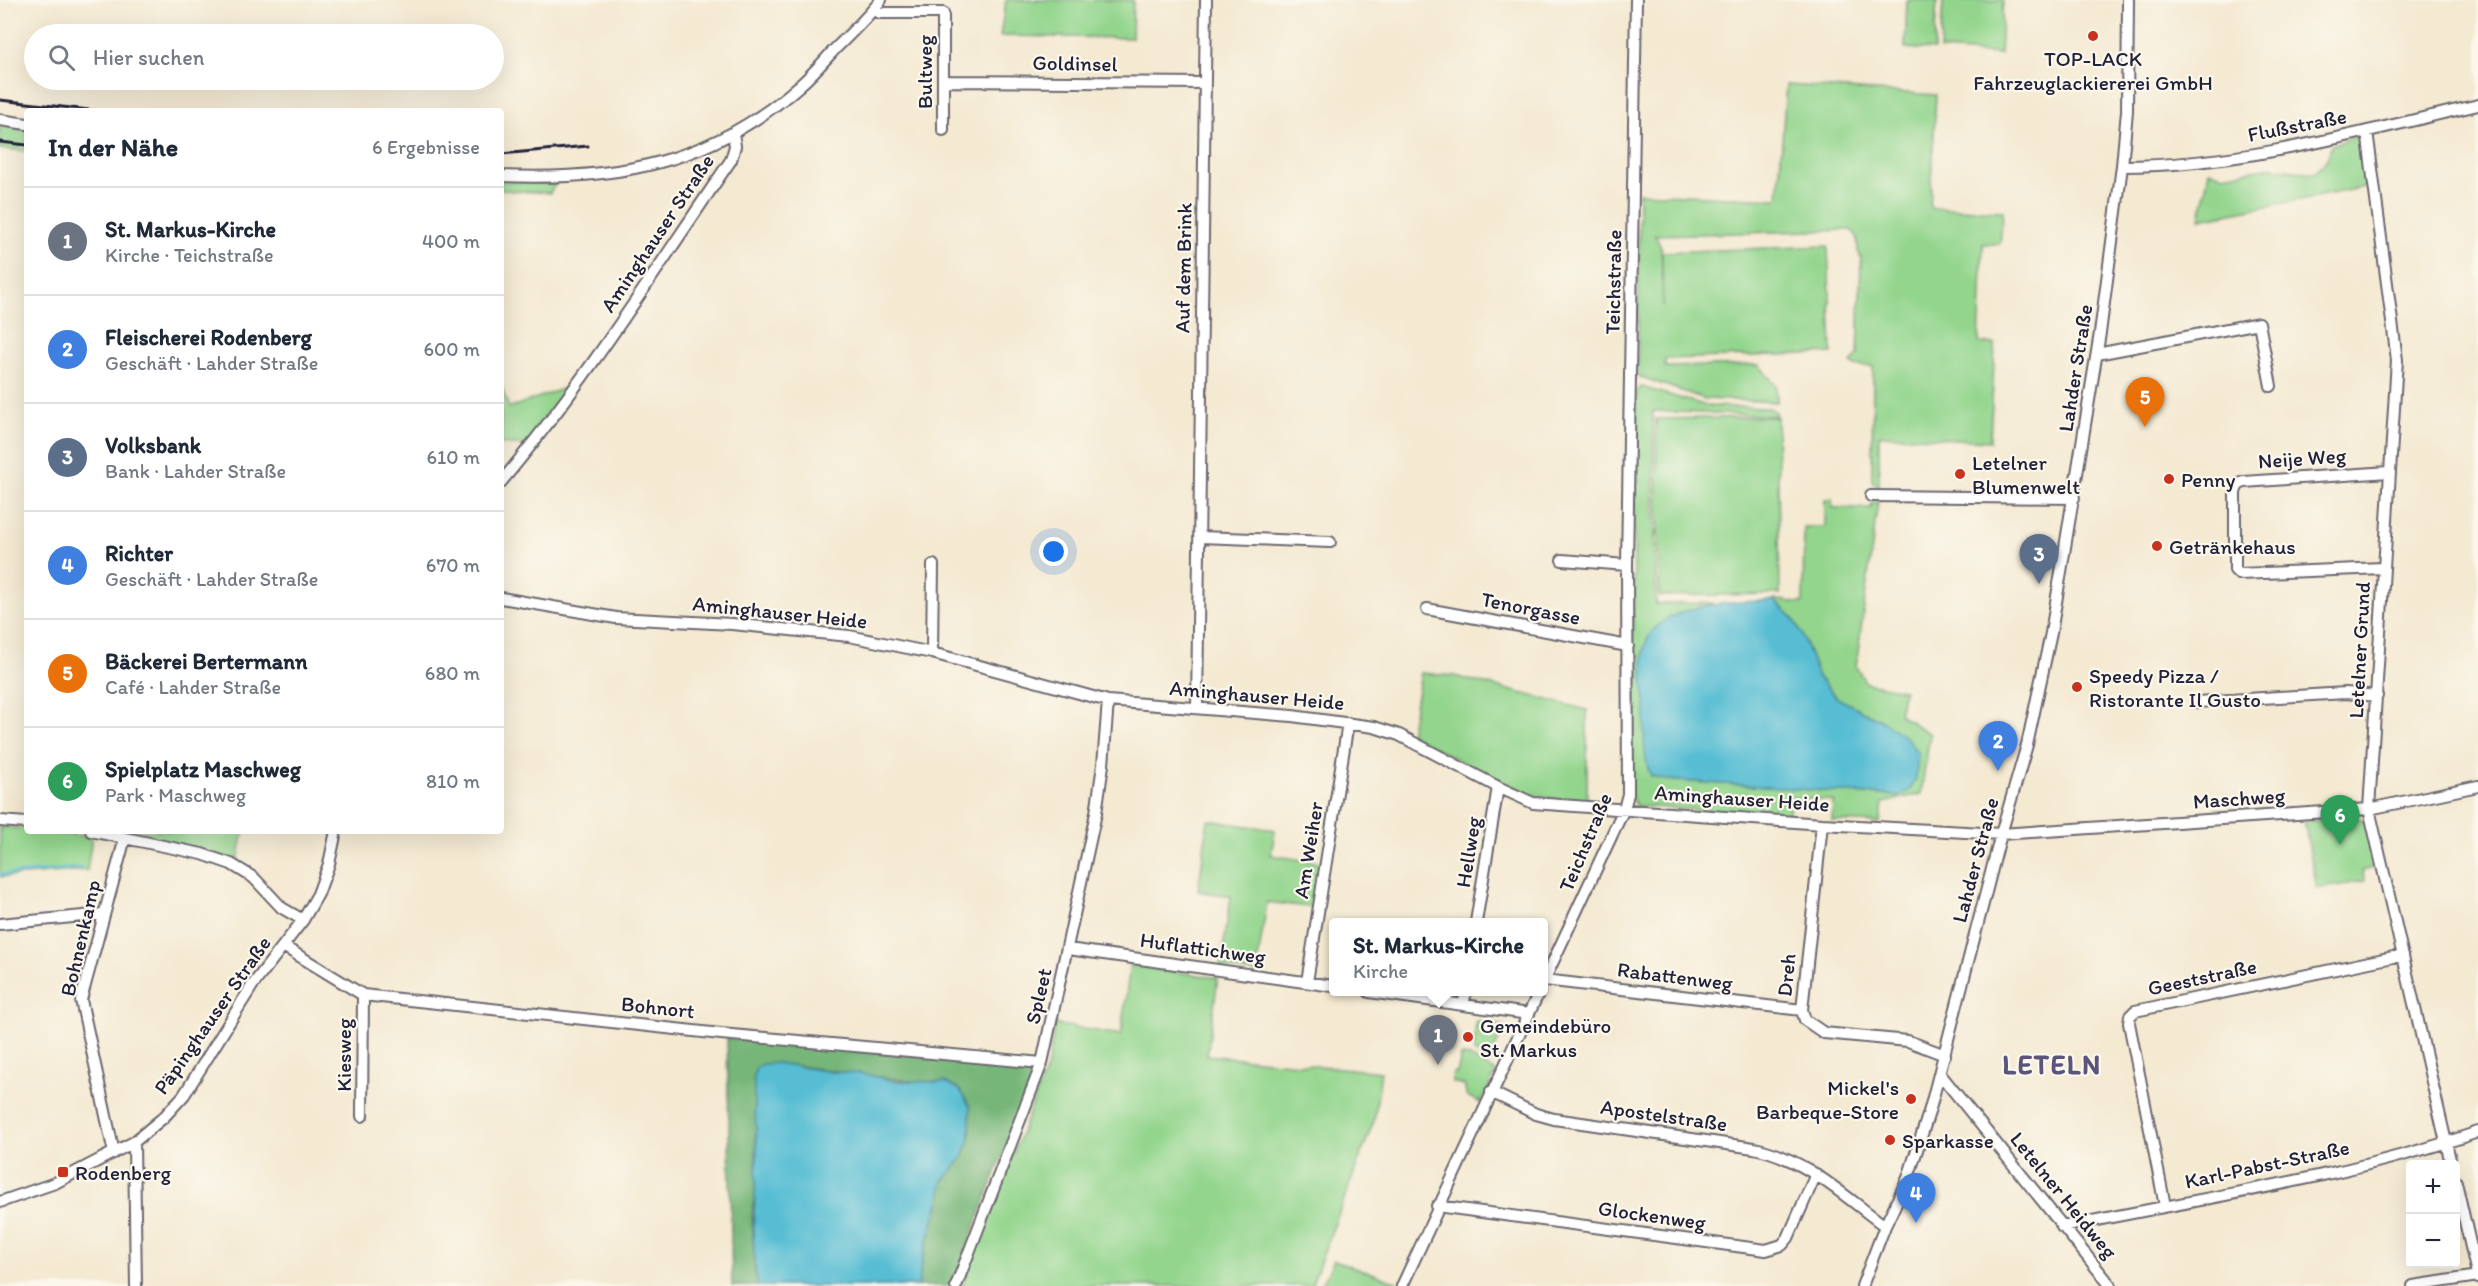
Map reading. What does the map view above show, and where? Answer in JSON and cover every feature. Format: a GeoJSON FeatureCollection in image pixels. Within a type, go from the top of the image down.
{"type":"FeatureCollection","features":[{"type":"Feature","properties":{"kind":"street"},"geometry":{"type":"LineString","coordinates":[[504,176],[584,176],[641,168],[694,152],[759,118],[800,86],[881,0]]}},
{"type":"Feature","properties":{"kind":"street","name":"Auf dem Brink"},"geometry":{"type":"LineString","coordinates":[[1197,708],[1206,0]]}},
{"type":"Feature","properties":{"kind":"street","name":"Teichstraße"},"geometry":{"type":"LineString","coordinates":[[1548,973],[1624,809],[1628,794],[1627,565],[1636,0]]}},
{"type":"Feature","properties":{"kind":"street","name":"Lahder Straße"},"geometry":{"type":"LineString","coordinates":[[1862,1286],[1918,1150],[1945,1055],[2001,834],[2027,745],[2050,633],[2097,354],[2127,111],[2128,0]]}},
{"type":"Feature","properties":{"kind":"street","name":"Bultweg"},"geometry":{"type":"LineString","coordinates":[[873,10],[880,13],[943,13],[943,130]]}},
{"type":"Feature","properties":{"kind":"street","name":"Goldinsel"},"geometry":{"type":"LineString","coordinates":[[944,81],[1205,83]]}},
{"type":"Feature","properties":{"kind":"street","name":"Flußstraße"},"geometry":{"type":"LineString","coordinates":[[2122,166],[2167,166],[2215,161],[2367,131],[2478,105]]}},
{"type":"Feature","properties":{"kind":"street"},"geometry":{"type":"LineString","coordinates":[[0,120],[24,124]]}},
{"type":"Feature","properties":{"kind":"street","name":"Letelner Grund"},"geometry":{"type":"LineString","coordinates":[[2367,131],[2397,360],[2369,809],[2450,1160]]}},
{"type":"Feature","properties":{"kind":"street","name":"Aminghauser Straße"},"geometry":{"type":"LineString","coordinates":[[504,478],[576,387],[731,160],[735,146],[733,133]]}},
{"type":"Feature","properties":{"kind":"street"},"geometry":{"type":"LineString","coordinates":[[2097,354],[2259,322],[2271,386]]}},
{"type":"Feature","properties":{"kind":"street","name":"Neije Weg"},"geometry":{"type":"LineString","coordinates":[[2383,568],[2239,574],[2235,570],[2235,492],[2238,485],[2244,482],[2390,472]]}},
{"type":"Feature","properties":{"kind":"street"},"geometry":{"type":"LineString","coordinates":[[1872,496],[2074,498]]}},
{"type":"Feature","properties":{"kind":"street"},"geometry":{"type":"LineString","coordinates":[[1200,537],[1330,542]]}},
{"type":"Feature","properties":{"kind":"street"},"geometry":{"type":"LineString","coordinates":[[1562,560],[1627,565]]}},
{"type":"Feature","properties":{"kind":"street"},"geometry":{"type":"LineString","coordinates":[[932,653],[933,565]]}},
{"type":"Feature","properties":{"kind":"street","name":"Aminghauser Heide"},"geometry":{"type":"LineString","coordinates":[[504,599],[616,618],[787,628],[849,636],[932,653],[1108,701],[1292,716],[1374,727],[1400,735],[1498,787],[1533,802],[1822,824],[2001,834]]}},
{"type":"Feature","properties":{"kind":"street","name":"Tenorgasse"},"geometry":{"type":"LineString","coordinates":[[1427,609],[1628,646]]}},
{"type":"Feature","properties":{"kind":"street"},"geometry":{"type":"LineString","coordinates":[[2197,702],[2346,693],[2377,696]]}},
{"type":"Feature","properties":{"kind":"street","name":"Spleet"},"geometry":{"type":"LineString","coordinates":[[956,1286],[1042,1063],[1096,813],[1103,765],[1108,701]]}},
{"type":"Feature","properties":{"kind":"street","name":"Am Weiher"},"geometry":{"type":"LineString","coordinates":[[1307,982],[1348,723]]}},
{"type":"Feature","properties":{"kind":"street","name":"Maschweg"},"geometry":{"type":"LineString","coordinates":[[2001,834],[2369,809],[2478,786]]}},
{"type":"Feature","properties":{"kind":"street","name":"Hellweg"},"geometry":{"type":"LineString","coordinates":[[1477,918],[1498,787]]}},
{"type":"Feature","properties":{"kind":"street"},"geometry":{"type":"LineString","coordinates":[[0,821],[24,823]]}},
{"type":"Feature","properties":{"kind":"street","name":"Dreh"},"geometry":{"type":"LineString","coordinates":[[1822,824],[1802,1010],[1805,1020],[1824,1033],[1908,1041],[1945,1055]]}},
{"type":"Feature","properties":{"kind":"street"},"geometry":{"type":"LineString","coordinates":[[106,834],[202,854],[231,864],[254,878],[282,908],[303,920]]}},
{"type":"Feature","properties":{"kind":"street","name":"Päpinghauser Straße"},"geometry":{"type":"LineString","coordinates":[[0,1202],[55,1184],[134,1142],[164,1117],[184,1095],[252,986],[303,920],[318,894],[329,864],[335,834]]}},
{"type":"Feature","properties":{"kind":"street","name":"Bohnenkamp"},"geometry":{"type":"LineString","coordinates":[[114,1153],[81,1000],[125,838]]}},
{"type":"Feature","properties":{"kind":"street"},"geometry":{"type":"LineString","coordinates":[[0,924],[104,914]]}},
{"type":"Feature","properties":{"kind":"street","name":"Bohnort"},"geometry":{"type":"LineString","coordinates":[[283,946],[363,995],[721,1034],[1042,1063]]}},
{"type":"Feature","properties":{"kind":"street","name":"Huflattichweg"},"geometry":{"type":"LineString","coordinates":[[1068,949],[1329,985]]}},
{"type":"Feature","properties":{"kind":"street","name":"Geeststraße"},"geometry":{"type":"LineString","coordinates":[[2165,1206],[2129,1023],[2130,1016],[2135,1011],[2403,956]]}},
{"type":"Feature","properties":{"kind":"street","name":"Rabattenweg"},"geometry":{"type":"LineString","coordinates":[[1548,982],[1802,1010]]}},
{"type":"Feature","properties":{"kind":"street","name":"Kiesweg"},"geometry":{"type":"LineString","coordinates":[[362,1116],[363,995]]}},
{"type":"Feature","properties":{"kind":"street"},"geometry":{"type":"LineString","coordinates":[[1398,996],[1529,1014]]}},
{"type":"Feature","properties":{"kind":"street"},"geometry":{"type":"LineString","coordinates":[[1463,1005],[1465,996]]}},
{"type":"Feature","properties":{"kind":"street"},"geometry":{"type":"LineString","coordinates":[[1402,1286],[1437,1206],[1537,996]]}},
{"type":"Feature","properties":{"kind":"street","name":"Letelner Heidweg"},"geometry":{"type":"LineString","coordinates":[[1940,1074],[2111,1286]]}},
{"type":"Feature","properties":{"kind":"street","name":"Apostelstraße"},"geometry":{"type":"LineString","coordinates":[[1491,1092],[1536,1114],[1554,1119],[1768,1151],[1783,1156],[1816,1174],[1885,1227]]}},
{"type":"Feature","properties":{"kind":"street","name":"Karl-Pabst-Straße"},"geometry":{"type":"LineString","coordinates":[[2062,1227],[2306,1179],[2446,1143],[2478,1132]]}},
{"type":"Feature","properties":{"kind":"street"},"geometry":{"type":"LineString","coordinates":[[134,1142],[136,1286]]}},
{"type":"Feature","properties":{"kind":"street","name":"Glockenweg"},"geometry":{"type":"LineString","coordinates":[[1437,1206],[1766,1250],[1782,1245],[1788,1238],[1816,1174]]}},
{"type":"Feature","properties":{"kind":"street"},"geometry":{"type":"LineString","coordinates":[[2413,1286],[2478,1277],[2460,1199]]}},
{"type":"Feature","properties":{"kind":"green space"},"geometry":{"type":"Polygon","coordinates":[[[1006,0],[1133,0],[1132,38],[1000,36],[1006,0]]]}},
{"type":"Feature","properties":{"kind":"green space"},"geometry":{"type":"Polygon","coordinates":[[[1907,0],[1937,0],[1934,50],[1905,48],[1907,0]]]}},
{"type":"Feature","properties":{"kind":"green space"},"geometry":{"type":"Polygon","coordinates":[[[1943,0],[2003,0],[2000,54],[1940,50],[1943,0]]]}},
{"type":"Feature","properties":{"kind":"green space"},"geometry":{"type":"Polygon","coordinates":[[[1786,85],[1936,95],[1930,208],[2003,211],[2000,244],[1983,244],[1979,343],[1995,344],[1990,441],[1879,435],[1879,489],[1872,481],[1873,366],[1855,366],[1851,363],[1858,355],[1861,257],[1858,251],[1857,236],[1851,230],[1655,235],[1661,247],[1663,307],[1662,252],[1828,246],[1832,353],[1665,359],[1665,367],[1759,365],[1776,386],[1777,402],[1705,399],[1638,376],[1639,193],[1778,199],[1786,85]]]}},
{"type":"Feature","properties":{"kind":"green space"},"geometry":{"type":"Polygon","coordinates":[[[0,126],[24,129],[24,151],[0,149],[0,126]]]}},
{"type":"Feature","properties":{"kind":"green space"},"geometry":{"type":"Polygon","coordinates":[[[2359,135],[2366,187],[2200,219],[2209,170],[2222,175],[2272,167],[2313,173],[2325,161],[2331,145],[2359,135]]]}},
{"type":"Feature","properties":{"kind":"green space"},"geometry":{"type":"Polygon","coordinates":[[[504,181],[555,184],[550,193],[504,190],[504,181]]]}},
{"type":"Feature","properties":{"kind":"green space"},"geometry":{"type":"Polygon","coordinates":[[[568,387],[527,446],[504,444],[504,394],[509,408],[568,387]]]}},
{"type":"Feature","properties":{"kind":"green space"},"geometry":{"type":"Polygon","coordinates":[[[1641,387],[1707,406],[1770,408],[1776,416],[1653,411],[1656,604],[1714,603],[1675,616],[1648,770],[1652,776],[1666,780],[1898,796],[1910,790],[1884,722],[1837,698],[1818,677],[1802,634],[1792,617],[1774,600],[1803,603],[1804,527],[1825,527],[1825,499],[1832,499],[1833,508],[1871,508],[1872,503],[1878,501],[1856,667],[1866,683],[1904,690],[1899,714],[1930,734],[1921,794],[1883,803],[1880,823],[1832,821],[1833,801],[1790,797],[1789,816],[1637,806],[1631,797],[1636,403],[1637,391],[1641,387]]]}},
{"type":"Feature","properties":{"kind":"green space"},"geometry":{"type":"Polygon","coordinates":[[[1777,417],[1780,594],[1659,596],[1656,419],[1777,417]]]}},
{"type":"Feature","properties":{"kind":"green space"},"geometry":{"type":"Polygon","coordinates":[[[1421,673],[1454,676],[1587,710],[1587,804],[1525,794],[1410,735],[1421,673]]]}},
{"type":"Feature","properties":{"kind":"green space"},"geometry":{"type":"Polygon","coordinates":[[[2357,817],[2366,823],[2378,867],[2362,871],[2365,881],[2317,889],[2304,821],[2357,817]]]}},
{"type":"Feature","properties":{"kind":"green space"},"geometry":{"type":"Polygon","coordinates":[[[1208,820],[1275,830],[1271,855],[1322,863],[1315,908],[1267,902],[1256,973],[1220,967],[1231,896],[1198,891],[1208,820]]]}},
{"type":"Feature","properties":{"kind":"green space"},"geometry":{"type":"Polygon","coordinates":[[[0,826],[24,829],[24,834],[67,834],[92,837],[87,870],[0,877],[0,826]]]}},
{"type":"Feature","properties":{"kind":"green space"},"geometry":{"type":"Polygon","coordinates":[[[124,834],[243,834],[238,860],[124,834]]]}},
{"type":"Feature","properties":{"kind":"green space"},"geometry":{"type":"Polygon","coordinates":[[[1130,965],[1218,978],[1207,1055],[1381,1072],[1374,1121],[1311,1286],[962,1286],[1048,1064],[1055,1024],[1121,1035],[1130,965]]]}},
{"type":"Feature","properties":{"kind":"green space"},"geometry":{"type":"Polygon","coordinates":[[[1476,1021],[1505,1026],[1493,1052],[1499,1055],[1495,1063],[1474,1052],[1476,1021]]]}},
{"type":"Feature","properties":{"kind":"green space"},"geometry":{"type":"Polygon","coordinates":[[[1437,1034],[1453,1036],[1451,1051],[1435,1049],[1437,1034]]]}},
{"type":"Feature","properties":{"kind":"green space"},"geometry":{"type":"Polygon","coordinates":[[[727,1038],[1030,1066],[1034,1075],[952,1286],[918,1286],[923,1256],[940,1201],[942,1182],[951,1170],[916,1082],[776,1063],[756,1127],[756,1186],[752,1216],[758,1286],[732,1286],[727,1038]]]}},
{"type":"Feature","properties":{"kind":"green space"},"geometry":{"type":"Polygon","coordinates":[[[1461,1056],[1470,1057],[1496,1072],[1481,1103],[1467,1096],[1464,1085],[1452,1082],[1453,1073],[1457,1073],[1461,1056]]]}},
{"type":"Feature","properties":{"kind":"green space"},"geometry":{"type":"Polygon","coordinates":[[[1334,1260],[1397,1282],[1395,1286],[1321,1286],[1334,1260]]]}},
{"type":"Feature","properties":{"kind":"water"},"geometry":{"type":"Polygon","coordinates":[[[1774,600],[1792,617],[1802,634],[1818,677],[1837,698],[1884,722],[1907,738],[1918,754],[1916,778],[1910,790],[1898,796],[1666,780],[1651,776],[1645,750],[1643,660],[1644,648],[1652,632],[1664,621],[1700,607],[1774,600]]]}},
{"type":"Feature","properties":{"kind":"water"},"geometry":{"type":"Polygon","coordinates":[[[777,1063],[832,1072],[860,1073],[895,1081],[945,1082],[959,1089],[970,1106],[970,1139],[963,1157],[942,1182],[940,1201],[923,1256],[918,1286],[758,1286],[753,1236],[757,1153],[754,1075],[756,1068],[764,1064],[777,1063]]]}},
{"type":"Feature","properties":{"kind":"waterway"},"geometry":{"type":"LineString","coordinates":[[0,875],[81,868]]}},
{"type":"Feature","properties":{"kind":"railway"},"geometry":{"type":"LineString","coordinates":[[0,100],[71,108]]}},
{"type":"Feature","properties":{"kind":"railway"},"geometry":{"type":"LineString","coordinates":[[0,142],[24,145]]}},
{"type":"Feature","properties":{"kind":"railway"},"geometry":{"type":"LineString","coordinates":[[504,154],[588,146]]}},
{"type":"Feature","properties":{"kind":"place","name":"TOP-LACK Fahrzeuglackiererei GmbH"},"geometry":{"type":"Point","coordinates":[2093,36]}},
{"type":"Feature","properties":{"kind":"place","name":"Bäckerei Bertermann"},"geometry":{"type":"Point","coordinates":[2145,427]}},
{"type":"Feature","properties":{"kind":"place","name":"Letelner Blumenwelt"},"geometry":{"type":"Point","coordinates":[1960,474]}},
{"type":"Feature","properties":{"kind":"place","name":"Penny"},"geometry":{"type":"Point","coordinates":[2169,479]}},
{"type":"Feature","properties":{"kind":"place","name":"Getränkehaus"},"geometry":{"type":"Point","coordinates":[2157,546]}},
{"type":"Feature","properties":{"kind":"place","name":"Volksbank"},"geometry":{"type":"Point","coordinates":[2039,584]}},
{"type":"Feature","properties":{"kind":"place","name":"Speedy Pizza / Ristorante Il Gusto"},"geometry":{"type":"Point","coordinates":[2077,687]}},
{"type":"Feature","properties":{"kind":"place","name":"Fleischerei Rodenberg"},"geometry":{"type":"Point","coordinates":[1998,771]}},
{"type":"Feature","properties":{"kind":"place","name":"Spielplatz Maschweg"},"geometry":{"type":"Point","coordinates":[2340,845]}},
{"type":"Feature","properties":{"kind":"place","name":"Gemeindebüro St. Markus"},"geometry":{"type":"Point","coordinates":[1468,1037]}},
{"type":"Feature","properties":{"kind":"place","name":"St. Markus-Kirche"},"geometry":{"type":"Point","coordinates":[1438,1065]}},
{"type":"Feature","properties":{"kind":"place","name":"Mickel's Barbeque-Store"},"geometry":{"type":"Point","coordinates":[1911,1099]}},
{"type":"Feature","properties":{"kind":"place","name":"Sparkasse"},"geometry":{"type":"Point","coordinates":[1890,1140]}},
{"type":"Feature","properties":{"kind":"place","name":"Rodenberg"},"geometry":{"type":"Point","coordinates":[63,1172]}},
{"type":"Feature","properties":{"kind":"place","name":"Richter"},"geometry":{"type":"Point","coordinates":[1916,1223]}},
{"type":"Feature","properties":{"kind":"district","name":"LETELN"},"geometry":{"type":"Point","coordinates":[2052,1064]}}]}
